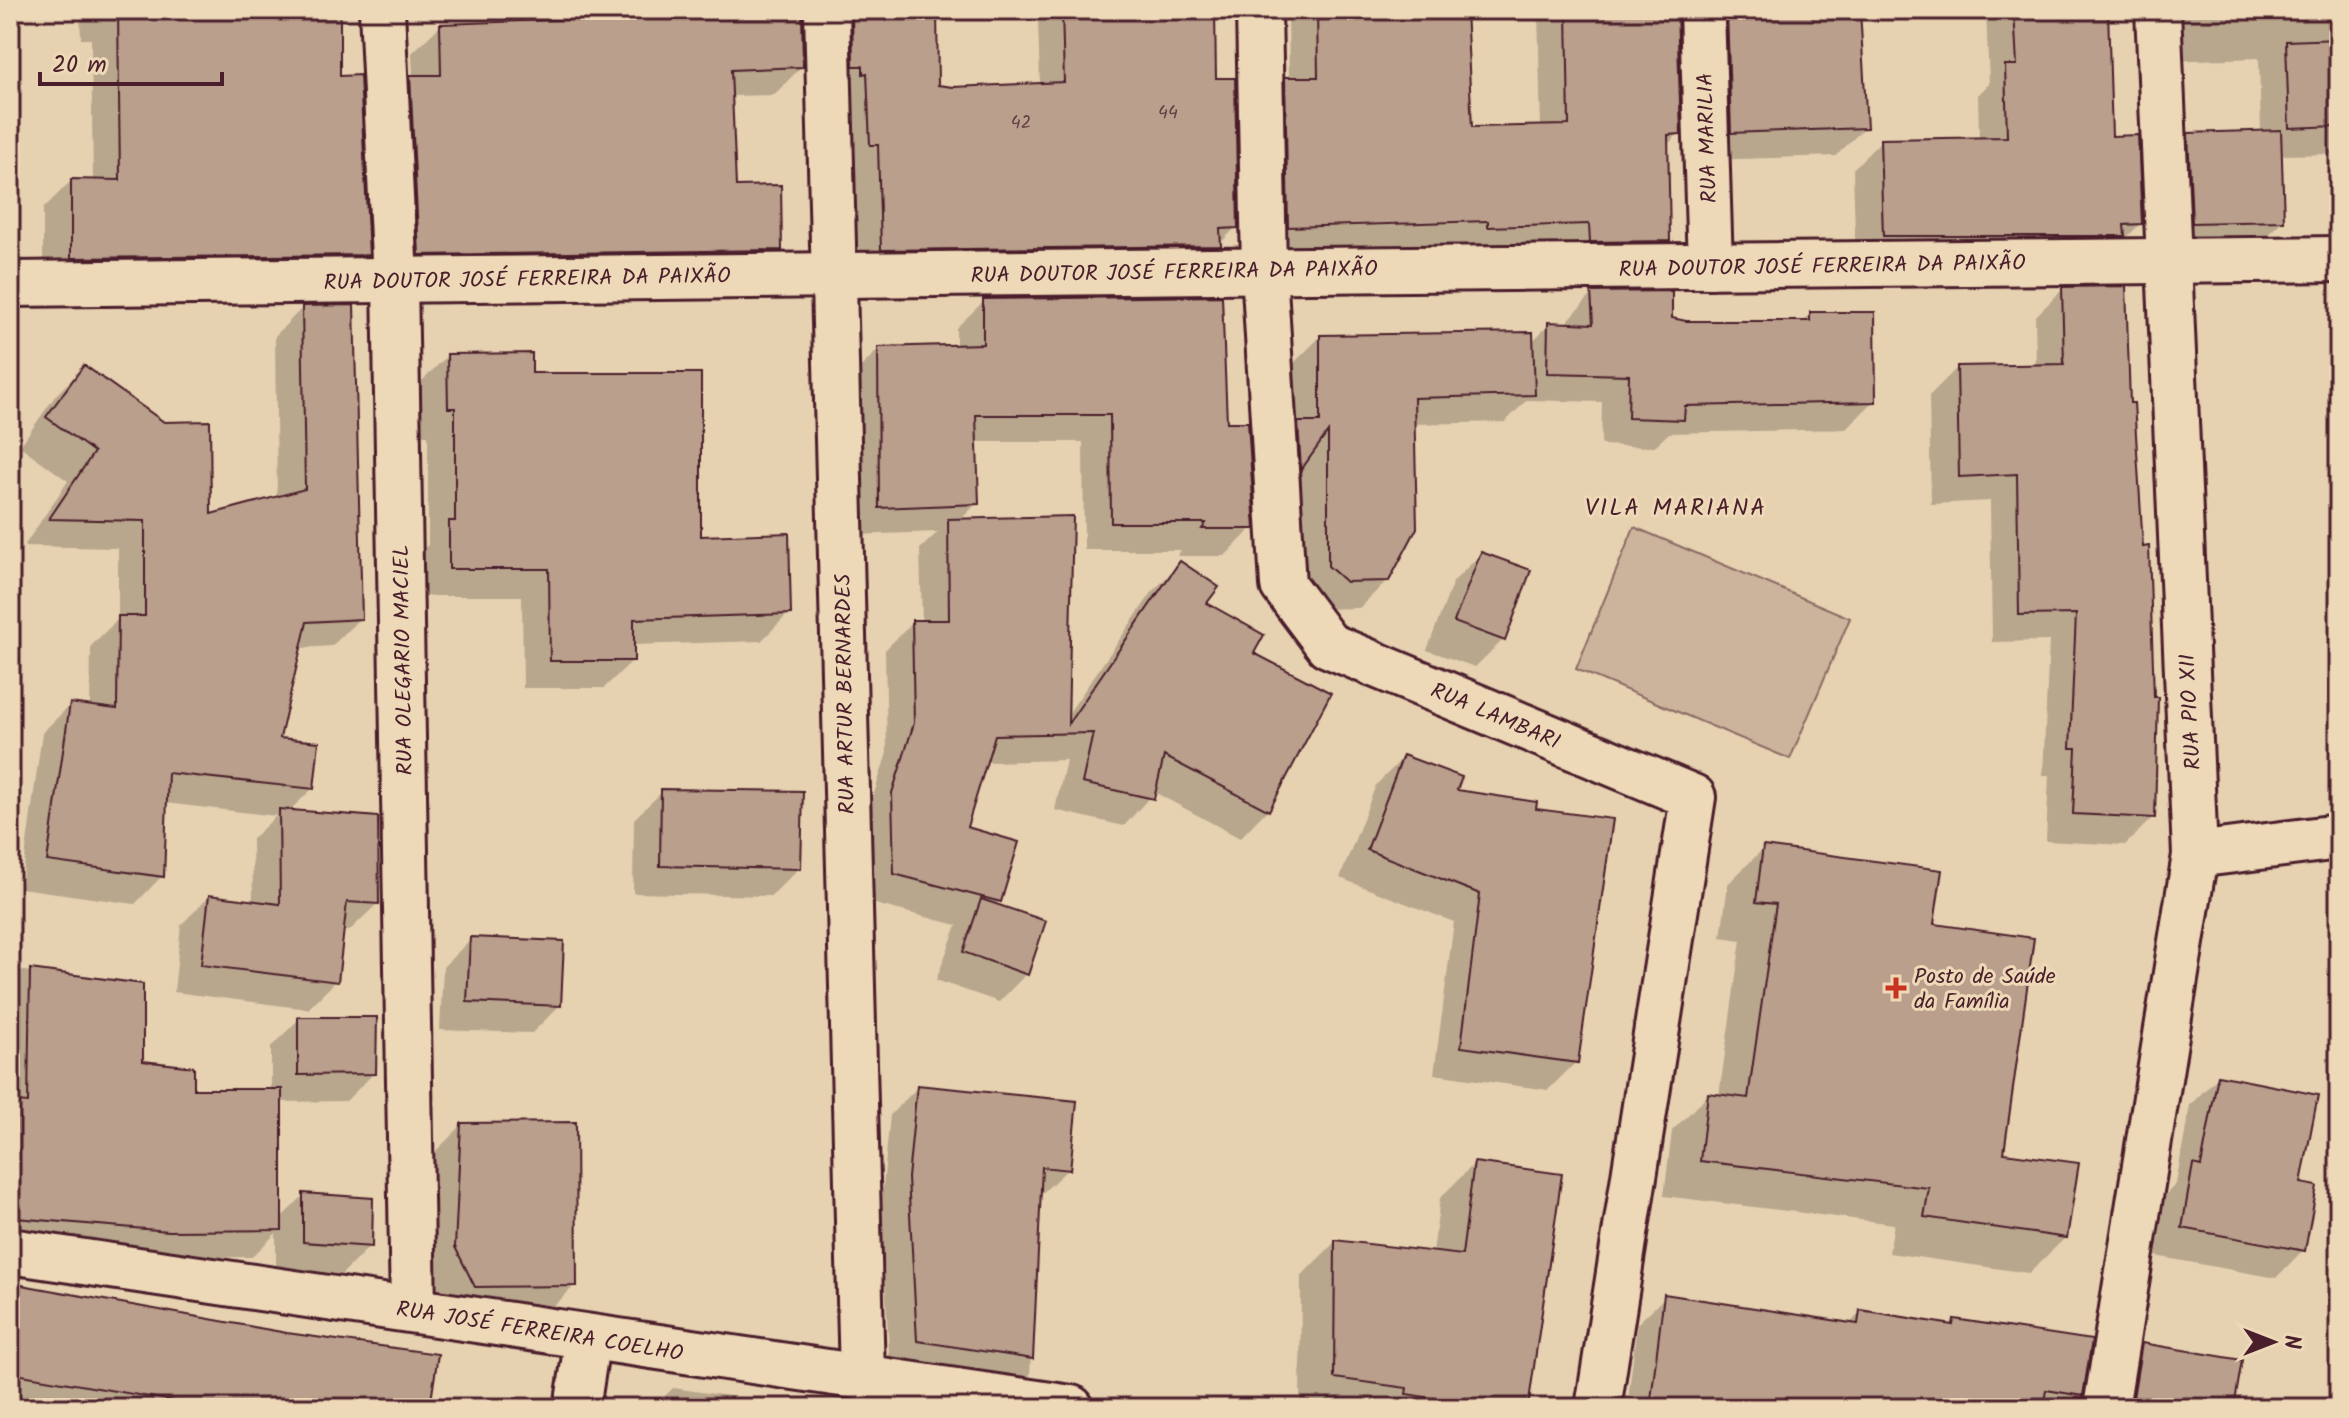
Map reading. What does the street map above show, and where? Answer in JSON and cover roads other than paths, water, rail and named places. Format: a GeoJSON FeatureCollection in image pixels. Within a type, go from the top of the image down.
{"type":"FeatureCollection","features":[{"type":"Feature","properties":{"kind":"street","name":"RUA OLEGARIO MACIEL"},"geometry":{"type":"LineString","coordinates":[[382,10],[395,280],[413,1310]]}},
{"type":"Feature","properties":{"kind":"street","name":"RUA ARTUR BERNARDES"},"geometry":{"type":"LineString","coordinates":[[827,10],[862,1377]]}},
{"type":"Feature","properties":{"kind":"street","name":"RUA LAMBARI"},"geometry":{"type":"LineString","coordinates":[[1259,10],[1264,270],[1283,585],[1328,645],[1693,797],[1598,1408]]}},
{"type":"Feature","properties":{"kind":"street","name":"RUA MARILIA"},"geometry":{"type":"LineString","coordinates":[[1702,10],[1710,266]]}},
{"type":"Feature","properties":{"kind":"street","name":"RUA PIO XII"},"geometry":{"type":"LineString","coordinates":[[2106,1408],[2195,855],[2158,10]]}},
{"type":"Feature","properties":{"kind":"street","name":"RUA DOUTOR JOSÉ FERREIRA DA PAIXÃO"},"geometry":{"type":"LineString","coordinates":[[10,284],[2339,259]]}},
{"type":"Feature","properties":{"kind":"street"},"geometry":{"type":"LineString","coordinates":[[2195,855],[2339,837]]}},
{"type":"Feature","properties":{"kind":"street","name":"RUA JOSÉ FERREIRA COELHO"},"geometry":{"type":"LineString","coordinates":[[10,1251],[1071,1408]]}},
{"type":"Feature","properties":{"kind":"street"},"geometry":{"type":"LineString","coordinates":[[577,1408],[588,1337]]}},
{"type":"Feature","properties":{"kind":"place","name":"Posto de Saúde da Família"},"geometry":{"type":"Point","coordinates":[1896,988]}},
{"type":"Feature","properties":{"kind":"district","name":"VILA MARIANA"},"geometry":{"type":"Point","coordinates":[1676,507]}}]}
